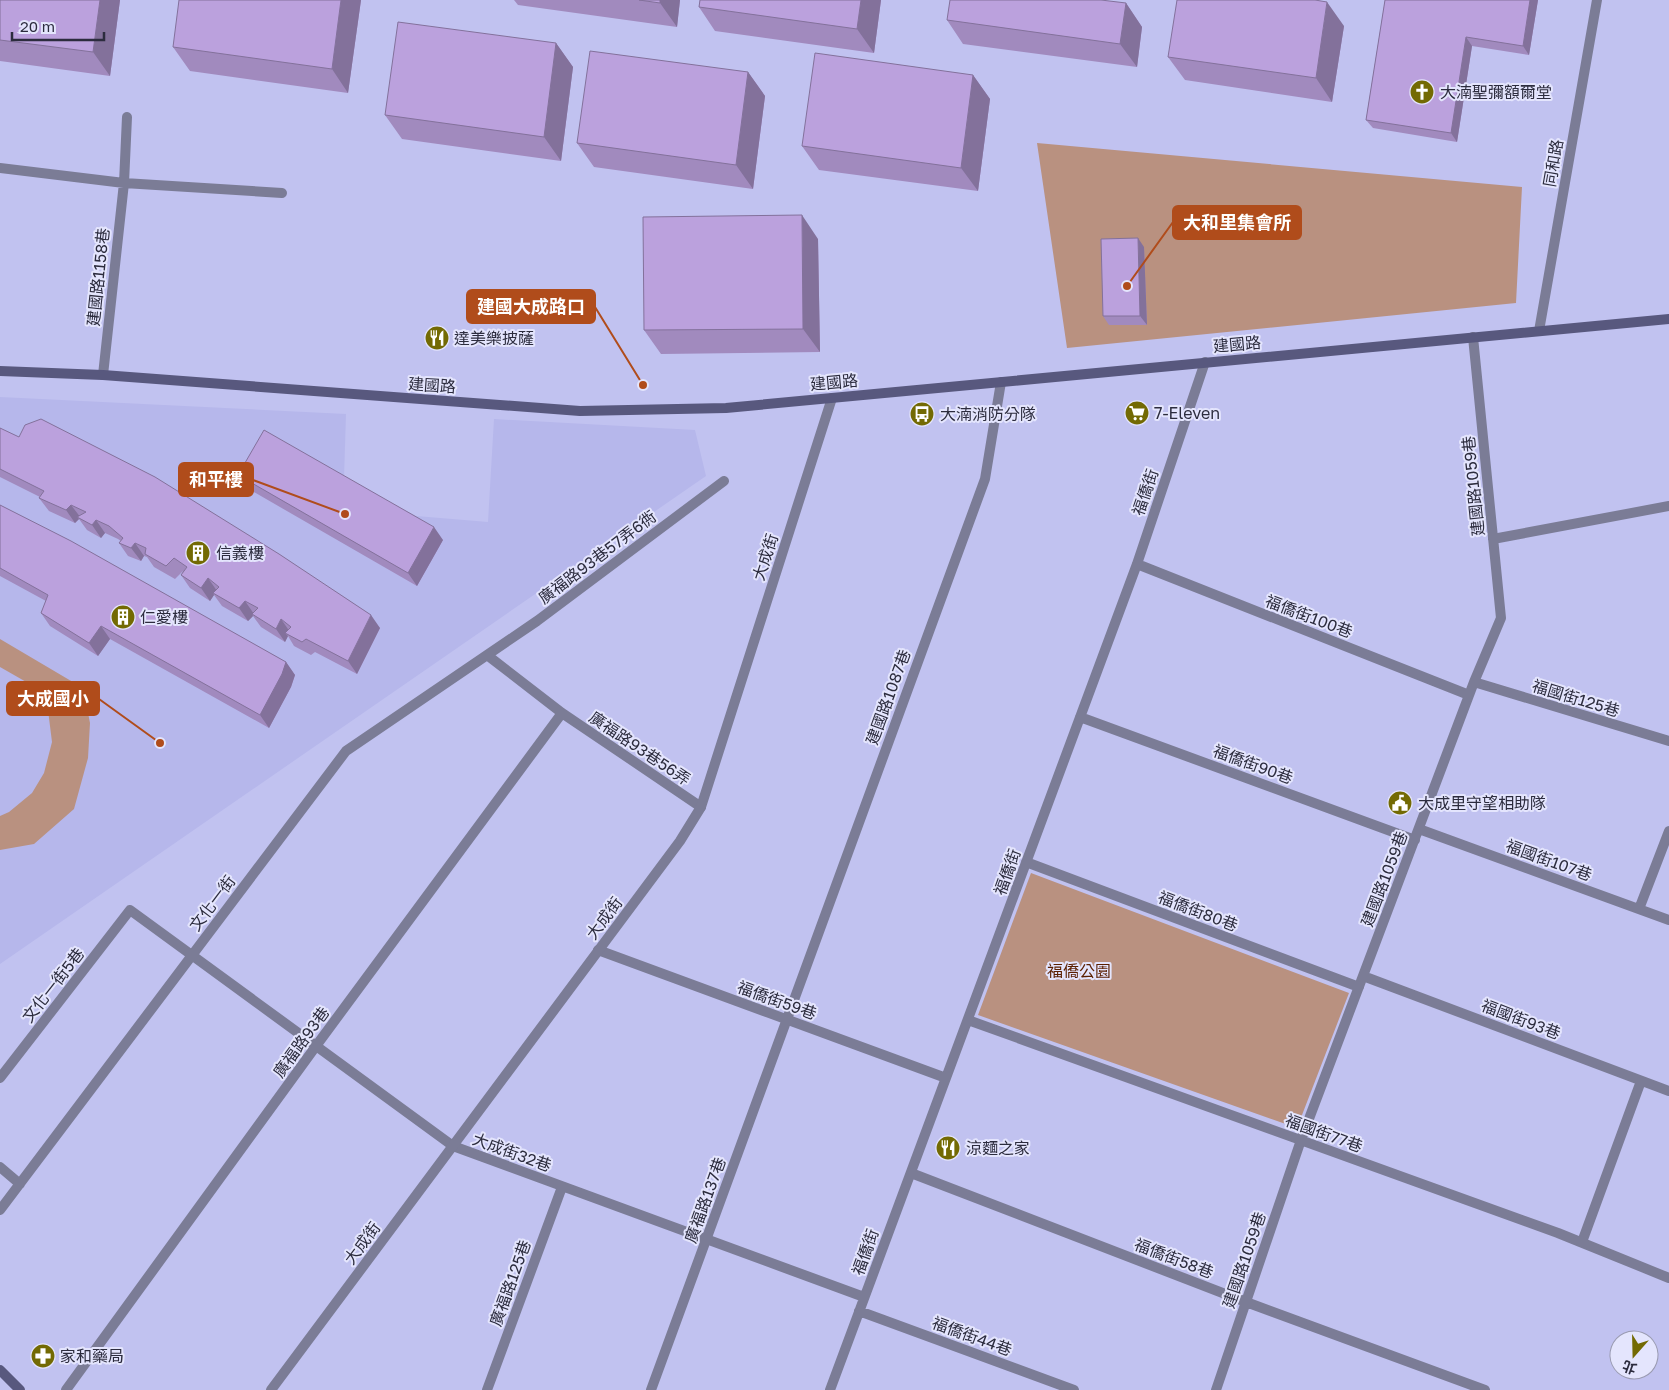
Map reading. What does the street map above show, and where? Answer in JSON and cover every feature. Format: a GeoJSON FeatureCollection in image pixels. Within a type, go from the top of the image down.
{"type":"FeatureCollection","features":[{"type":"Feature","properties":{"kind":"street","name":"同和路"},"geometry":{"type":"LineString","coordinates":[[1539,331],[1597,0]]}},
{"type":"Feature","properties":{"kind":"street","name":"建國路1158巷"},"geometry":{"type":"LineString","coordinates":[[103,375],[124,183],[127,117]]}},
{"type":"Feature","properties":{"kind":"street"},"geometry":{"type":"LineString","coordinates":[[0,168],[124,183],[282,193]]}},
{"type":"Feature","properties":{"kind":"street","name":"建國路"},"geometry":{"type":"LineString","coordinates":[[0,371],[103,375],[580,411],[726,408],[1669,319]]}},
{"type":"Feature","properties":{"kind":"street","name":"建國路1059巷"},"geometry":{"type":"LineString","coordinates":[[1216,1390],[1301,1140],[1474,682],[1501,618],[1473,337]]}},
{"type":"Feature","properties":{"kind":"street","name":"福僑街"},"geometry":{"type":"LineString","coordinates":[[830,1390],[1137,564],[1205,362]]}},
{"type":"Feature","properties":{"kind":"street","name":"建國路1087巷"},"geometry":{"type":"LineString","coordinates":[[786,1019],[985,479],[1001,382]]}},
{"type":"Feature","properties":{"kind":"street","name":"大成街"},"geometry":{"type":"LineString","coordinates":[[271,1390],[680,841],[701,807],[832,398]]}},
{"type":"Feature","properties":{"kind":"street","name":"廣福路93巷57弄6衖"},"geometry":{"type":"LineString","coordinates":[[487,655],[537,621],[724,481]]}},
{"type":"Feature","properties":{"kind":"street"},"geometry":{"type":"LineString","coordinates":[[1494,539],[1669,506]]}},
{"type":"Feature","properties":{"kind":"street","name":"福僑街100巷"},"geometry":{"type":"LineString","coordinates":[[1137,564],[1470,695]]}},
{"type":"Feature","properties":{"kind":"street","name":"廣福路93巷56弄"},"geometry":{"type":"LineString","coordinates":[[487,655],[562,714],[701,807]]}},
{"type":"Feature","properties":{"kind":"street","name":"文化一街"},"geometry":{"type":"LineString","coordinates":[[0,1210],[346,751],[487,655]]}},
{"type":"Feature","properties":{"kind":"street","name":"福國街125巷"},"geometry":{"type":"LineString","coordinates":[[1474,682],[1669,742]]}},
{"type":"Feature","properties":{"kind":"street","name":"廣福路93巷"},"geometry":{"type":"LineString","coordinates":[[66,1390],[316,1046],[562,714]]}},
{"type":"Feature","properties":{"kind":"street","name":"福僑街90巷"},"geometry":{"type":"LineString","coordinates":[[1080,717],[1414,840]]}},
{"type":"Feature","properties":{"kind":"street","name":"福國街107巷"},"geometry":{"type":"LineString","coordinates":[[1419,829],[1669,920]]}},
{"type":"Feature","properties":{"kind":"street"},"geometry":{"type":"LineString","coordinates":[[1639,908],[1669,832]]}},
{"type":"Feature","properties":{"kind":"street","name":"福僑街80巷"},"geometry":{"type":"LineString","coordinates":[[1026,862],[1359,987]]}},
{"type":"Feature","properties":{"kind":"street","name":"大成街32巷"},"geometry":{"type":"LineString","coordinates":[[130,910],[453,1146],[864,1297]]}},
{"type":"Feature","properties":{"kind":"street","name":"文化一街5巷"},"geometry":{"type":"LineString","coordinates":[[0,1078],[130,910]]}},
{"type":"Feature","properties":{"kind":"street","name":"福僑街59巷"},"geometry":{"type":"LineString","coordinates":[[598,950],[946,1078]]}},
{"type":"Feature","properties":{"kind":"street","name":"福國街93巷"},"geometry":{"type":"LineString","coordinates":[[1363,976],[1669,1091]]}},
{"type":"Feature","properties":{"kind":"street","name":"廣福路137巷"},"geometry":{"type":"LineString","coordinates":[[651,1390],[786,1019]]}},
{"type":"Feature","properties":{"kind":"street","name":"福國街77巷"},"geometry":{"type":"LineString","coordinates":[[968,1020],[1582,1242],[1669,1278]]}},
{"type":"Feature","properties":{"kind":"street"},"geometry":{"type":"LineString","coordinates":[[1582,1242],[1641,1081]]}},
{"type":"Feature","properties":{"kind":"street"},"geometry":{"type":"LineString","coordinates":[[0,1167],[20,1184]]}},
{"type":"Feature","properties":{"kind":"street","name":"福僑街58巷"},"geometry":{"type":"LineString","coordinates":[[911,1173],[1246,1302],[1485,1390]]}},
{"type":"Feature","properties":{"kind":"street","name":"廣福路125巷"},"geometry":{"type":"LineString","coordinates":[[487,1390],[562,1187]]}},
{"type":"Feature","properties":{"kind":"street","name":"福僑街44巷"},"geometry":{"type":"LineString","coordinates":[[860,1311],[1074,1390]]}},
{"type":"Feature","properties":{"kind":"street"},"geometry":{"type":"LineString","coordinates":[[0,1370],[20,1390]]}},
{"type":"Feature","properties":{"kind":"shaded area"},"geometry":{"type":"Polygon","coordinates":[[[0,397],[346,414],[344,478],[416,516],[488,522],[494,419],[695,430],[706,476],[0,964],[0,397]]]}},
{"type":"Feature","properties":{"kind":"green space"},"geometry":{"type":"Polygon","coordinates":[[[1037,143],[1522,187],[1516,303],[1067,348],[1037,143]]]}},
{"type":"Feature","properties":{"kind":"green space"},"geometry":{"type":"Polygon","coordinates":[[[0,639],[83,688],[90,723],[88,758],[74,809],[34,844],[0,850],[0,816],[9,812],[32,793],[44,773],[52,742],[48,710],[35,687],[0,667],[0,639]]]}},
{"type":"Feature","properties":{"kind":"green space","name":"福僑公園"},"geometry":{"type":"Polygon","coordinates":[[[1031,873],[1349,993],[1297,1128],[978,1015],[1031,873]]]}},
{"type":"Feature","properties":{"kind":"building"},"geometry":{"type":"Polygon","coordinates":[[[0,0],[100,0],[93,52],[0,40],[0,0]]]}},
{"type":"Feature","properties":{"kind":"building"},"geometry":{"type":"Polygon","coordinates":[[[179,0],[341,0],[332,69],[173,47],[179,0]]]}},
{"type":"Feature","properties":{"kind":"building"},"geometry":{"type":"Polygon","coordinates":[[[639,0],[660,0],[660,3],[639,0]]]}},
{"type":"Feature","properties":{"kind":"building"},"geometry":{"type":"Polygon","coordinates":[[[700,0],[861,0],[857,29],[699,7],[700,0]]]}},
{"type":"Feature","properties":{"kind":"building"},"geometry":{"type":"Polygon","coordinates":[[[950,0],[1101,0],[1126,3],[1120,44],[947,20],[950,0]]]}},
{"type":"Feature","properties":{"kind":"building"},"geometry":{"type":"Polygon","coordinates":[[[1177,0],[1315,0],[1327,2],[1316,78],[1168,57],[1177,0]]]}},
{"type":"Feature","properties":{"kind":"building","name":"大湳聖彌額爾堂"},"geometry":{"type":"Polygon","coordinates":[[[1385,0],[1530,0],[1523,46],[1466,37],[1451,133],[1366,120],[1385,0]]]}},
{"type":"Feature","properties":{"kind":"building"},"geometry":{"type":"Polygon","coordinates":[[[398,22],[556,43],[544,137],[385,115],[398,22]]]}},
{"type":"Feature","properties":{"kind":"building"},"geometry":{"type":"Polygon","coordinates":[[[590,51],[748,72],[736,165],[577,143],[590,51]]]}},
{"type":"Feature","properties":{"kind":"building"},"geometry":{"type":"Polygon","coordinates":[[[815,53],[973,75],[961,168],[802,146],[815,53]]]}},
{"type":"Feature","properties":{"kind":"building"},"geometry":{"type":"Polygon","coordinates":[[[802,215],[803,329],[644,330],[643,217],[802,215]]]}},
{"type":"Feature","properties":{"kind":"building"},"geometry":{"type":"Polygon","coordinates":[[[1138,238],[1140,316],[1103,316],[1101,239],[1138,238]]]}},
{"type":"Feature","properties":{"kind":"building","name":"信義樓"},"geometry":{"type":"Polygon","coordinates":[[[41,419],[155,477],[279,554],[371,615],[348,661],[306,639],[302,642],[285,633],[291,627],[281,619],[276,629],[252,614],[258,608],[245,601],[239,608],[213,593],[219,587],[208,578],[201,588],[181,575],[187,567],[174,558],[166,566],[145,554],[146,548],[135,543],[131,548],[119,543],[123,538],[109,526],[96,520],[92,525],[77,517],[86,512],[71,505],[66,510],[39,498],[44,491],[0,469],[0,428],[19,437],[25,425],[41,419]]]}},
{"type":"Feature","properties":{"kind":"building"},"geometry":{"type":"Polygon","coordinates":[[[264,430],[434,527],[408,573],[238,475],[264,430]]]}},
{"type":"Feature","properties":{"kind":"building","name":"仁愛樓"},"geometry":{"type":"Polygon","coordinates":[[[0,505],[71,541],[286,662],[282,674],[260,715],[101,626],[89,643],[41,613],[48,595],[0,568],[0,505]]]}},
{"type":"Feature","properties":{"kind":"place","name":"大湳聖彌額爾堂"},"geometry":{"type":"Point","coordinates":[1422,92]}},
{"type":"Feature","properties":{"kind":"place","name":"大和里集會所"},"geometry":{"type":"Point","coordinates":[1127,286]}},
{"type":"Feature","properties":{"kind":"place","name":"達美樂披薩"},"geometry":{"type":"Point","coordinates":[437,338]}},
{"type":"Feature","properties":{"kind":"place","name":"建國大成路口"},"geometry":{"type":"Point","coordinates":[643,385]}},
{"type":"Feature","properties":{"kind":"place","name":"7-Eleven"},"geometry":{"type":"Point","coordinates":[1137,413]}},
{"type":"Feature","properties":{"kind":"place","name":"大湳消防分隊"},"geometry":{"type":"Point","coordinates":[922,414]}},
{"type":"Feature","properties":{"kind":"place","name":"和平樓"},"geometry":{"type":"Point","coordinates":[345,514]}},
{"type":"Feature","properties":{"kind":"place","name":"信義樓"},"geometry":{"type":"Point","coordinates":[198,553]}},
{"type":"Feature","properties":{"kind":"place","name":"仁愛樓"},"geometry":{"type":"Point","coordinates":[123,617]}},
{"type":"Feature","properties":{"kind":"place","name":"大成國小"},"geometry":{"type":"Point","coordinates":[160,743]}},
{"type":"Feature","properties":{"kind":"place","name":"大成里守望相助隊"},"geometry":{"type":"Point","coordinates":[1400,803]}},
{"type":"Feature","properties":{"kind":"place","name":"涼麵之家"},"geometry":{"type":"Point","coordinates":[948,1148]}},
{"type":"Feature","properties":{"kind":"place","name":"家和藥局"},"geometry":{"type":"Point","coordinates":[43,1356]}}]}
